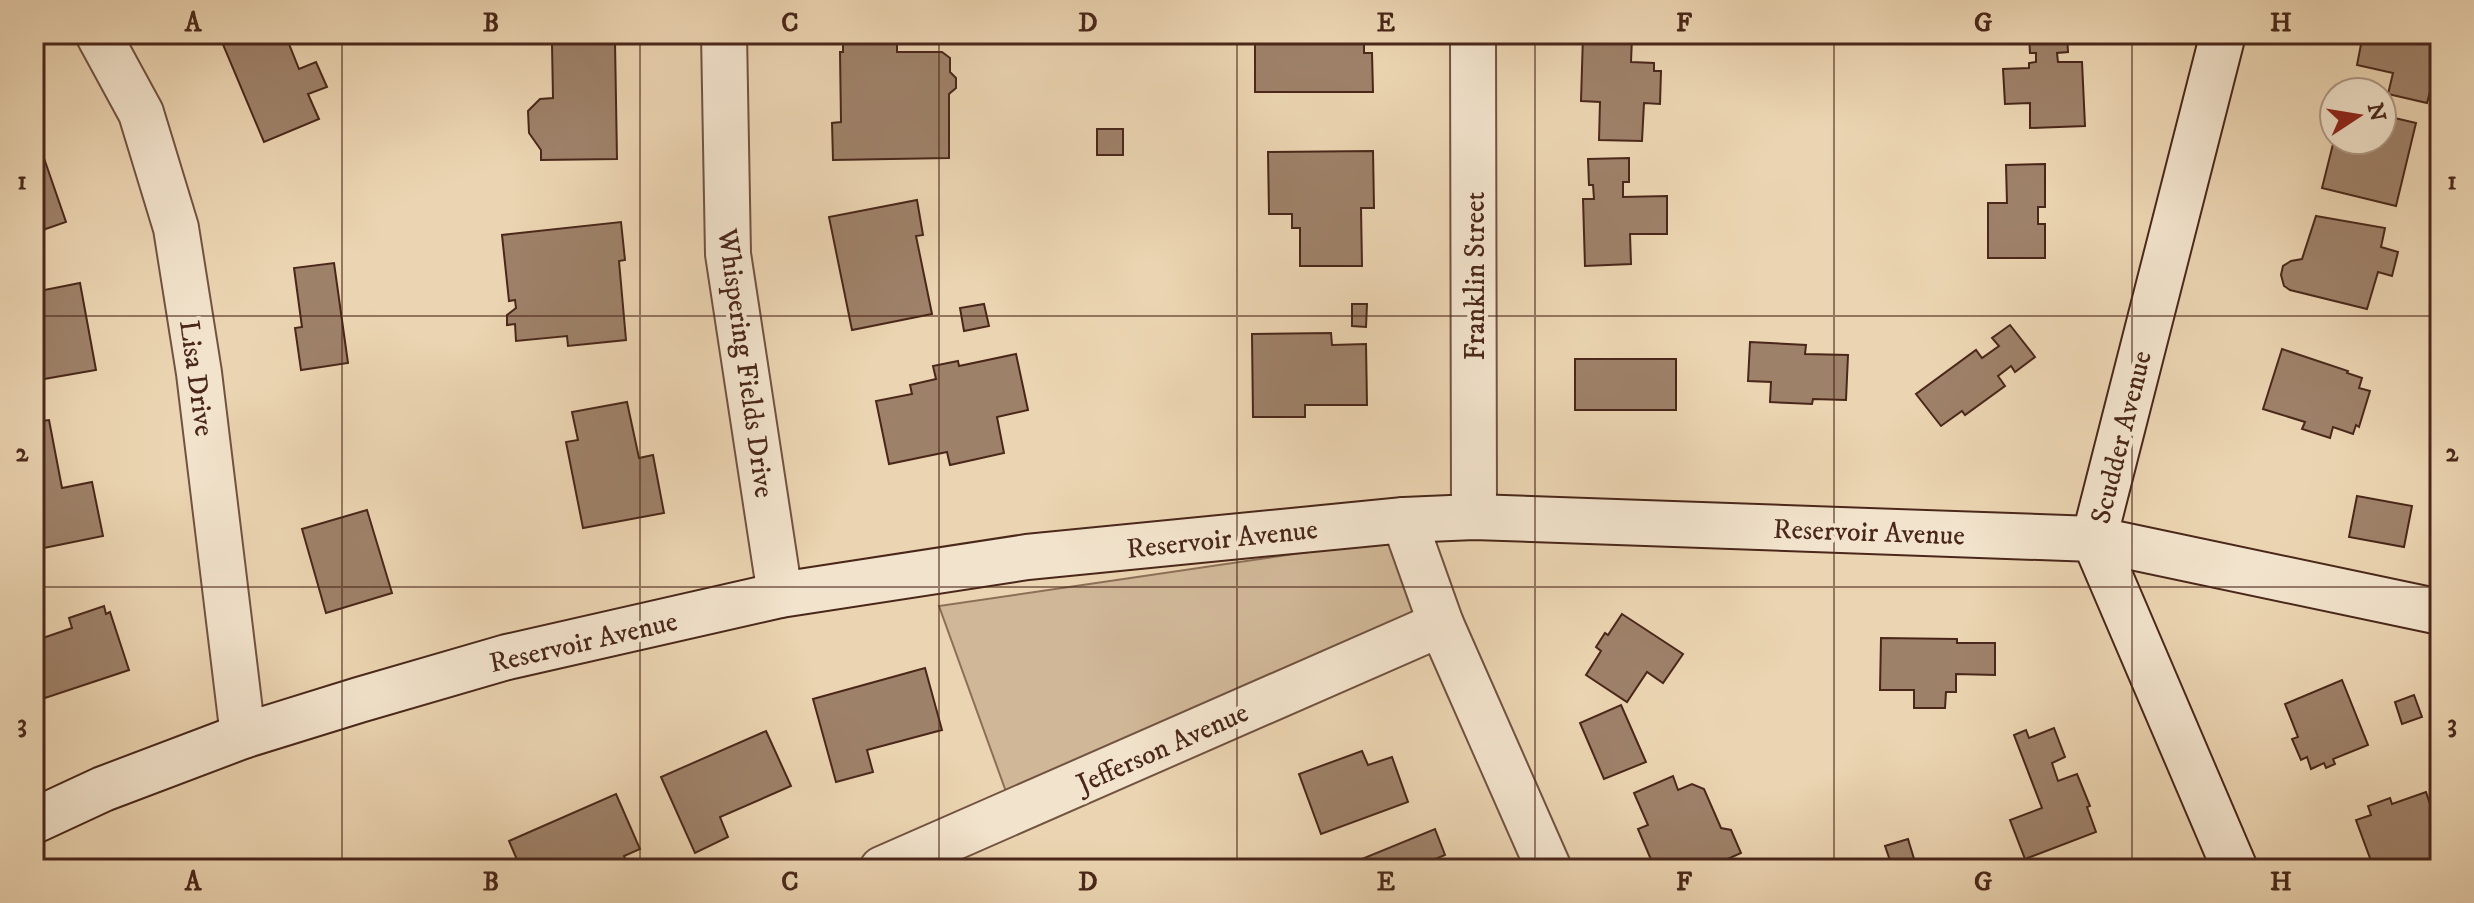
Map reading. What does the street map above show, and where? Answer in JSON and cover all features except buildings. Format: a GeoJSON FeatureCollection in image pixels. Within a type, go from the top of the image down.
{"type":"FeatureCollection","features":[{"type":"Feature","properties":{"kind":"street","name":"Lisa Drive"},"geometry":{"type":"LineString","coordinates":[[98,34],[141,113],[176,228],[199,373],[243,736]]}},
{"type":"Feature","properties":{"kind":"street","name":"Whispering Fields Drive"},"geometry":{"type":"LineString","coordinates":[[724,34],[728,254],[780,595]]}},
{"type":"Feature","properties":{"kind":"street","name":"Franklin Street"},"geometry":{"type":"LineString","coordinates":[[1473,34],[1474,517]]}},
{"type":"Feature","properties":{"kind":"street","name":"Scudder Avenue"},"geometry":{"type":"LineString","coordinates":[[2223,34],[2094,539],[2235,869]]}},
{"type":"Feature","properties":{"kind":"street","name":"Reservoir Avenue"},"geometry":{"type":"LineString","coordinates":[[34,821],[103,789],[243,736],[507,657],[780,595],[1027,557],[1404,520],[1474,517],[2094,539],[2440,612]]}},
{"type":"Feature","properties":{"kind":"street"},"geometry":{"type":"LineString","coordinates":[[1404,520],[1441,624],[1549,869]]}},
{"type":"Feature","properties":{"kind":"street","name":"Jefferson Avenue"},"geometry":{"type":"LineString","coordinates":[[882,869],[1441,624]]}},
{"type":"Feature","properties":{"kind":"shaded area"},"geometry":{"type":"Polygon","coordinates":[[[1397,539],[1426,614],[1009,800],[939,606],[1397,539]]]}}]}
